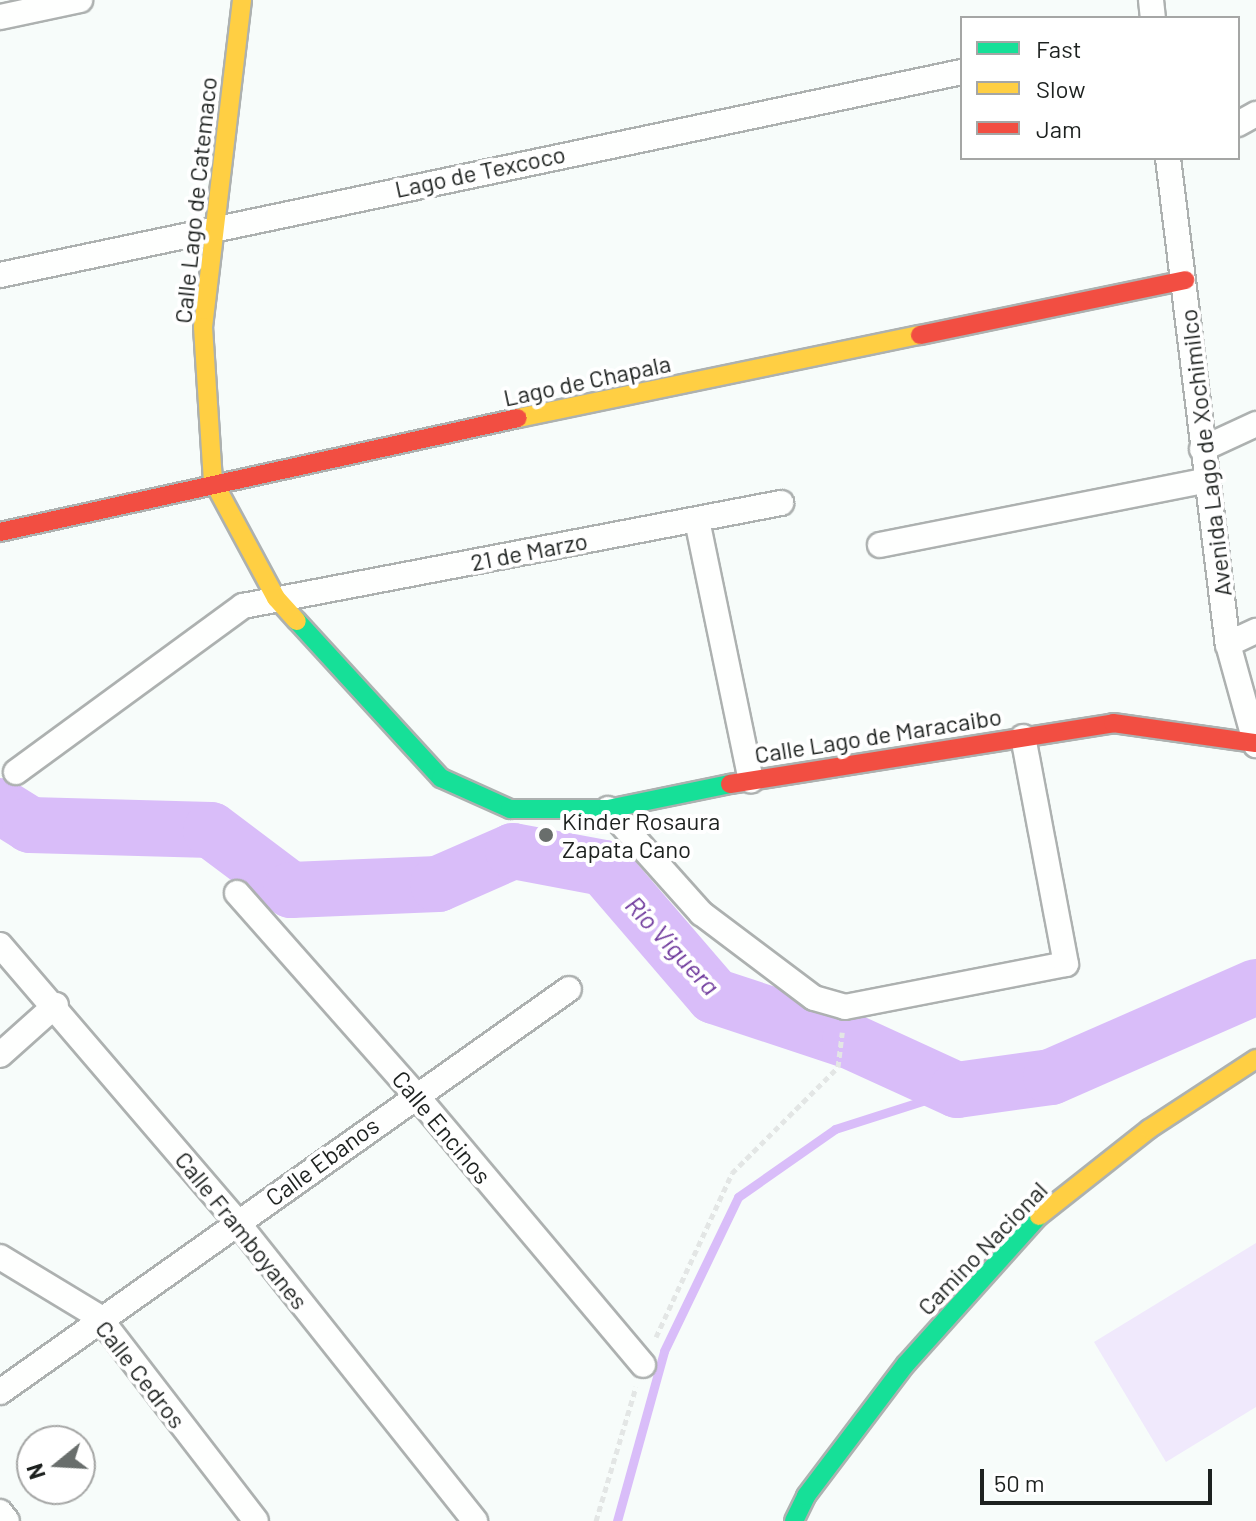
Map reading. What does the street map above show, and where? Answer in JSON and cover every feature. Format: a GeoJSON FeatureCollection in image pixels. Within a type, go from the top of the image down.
{"type":"FeatureCollection","features":[{"type":"Feature","properties":{"kind":"street"},"geometry":{"type":"LineString","coordinates":[[0,17],[80,0]]}},
{"type":"Feature","properties":{"kind":"street","name":"Calle Lago de Catemaco"},"geometry":{"type":"LineString","coordinates":[[242,0],[212,226],[203,327],[213,481],[276,598],[441,778],[510,809]]}},
{"type":"Feature","properties":{"kind":"street","name":"Lago de Texcoco"},"geometry":{"type":"LineString","coordinates":[[0,275],[212,226],[960,72]]}},
{"type":"Feature","properties":{"kind":"street","name":"Avenida Lago de Xochimilco"},"geometry":{"type":"LineString","coordinates":[[1169,160],[1228,644],[1256,744]]}},
{"type":"Feature","properties":{"kind":"street","name":"Lago de Chapala"},"geometry":{"type":"LineString","coordinates":[[0,532],[213,481],[1185,280]]}},
{"type":"Feature","properties":{"kind":"street"},"geometry":{"type":"LineString","coordinates":[[1202,449],[1256,424]]}},
{"type":"Feature","properties":{"kind":"street"},"geometry":{"type":"LineString","coordinates":[[880,545],[1207,480]]}},
{"type":"Feature","properties":{"kind":"street","name":"21 de Marzo"},"geometry":{"type":"LineString","coordinates":[[16,772],[243,606],[781,503]]}},
{"type":"Feature","properties":{"kind":"street"},"geometry":{"type":"LineString","coordinates":[[697,520],[751,780]]}},
{"type":"Feature","properties":{"kind":"street"},"geometry":{"type":"LineString","coordinates":[[1228,644],[1256,631]]}},
{"type":"Feature","properties":{"kind":"street","name":"Calle Lago de Maracaibo"},"geometry":{"type":"LineString","coordinates":[[510,809],[608,809],[751,780],[1113,723],[1256,744]]}},
{"type":"Feature","properties":{"kind":"street"},"geometry":{"type":"LineString","coordinates":[[608,809],[701,913],[814,998],[845,1007],[1066,964],[1023,737]]}},
{"type":"Feature","properties":{"kind":"street","name":"Calle Encinos"},"geometry":{"type":"LineString","coordinates":[[237,893],[415,1094],[643,1365]]}},
{"type":"Feature","properties":{"kind":"street","name":"Calle Framboyanes"},"geometry":{"type":"LineString","coordinates":[[0,945],[56,1005],[238,1223],[475,1521]]}},
{"type":"Feature","properties":{"kind":"street","name":"Calle Ebanos"},"geometry":{"type":"LineString","coordinates":[[0,1392],[99,1317],[238,1223],[415,1094],[569,989]]}},
{"type":"Feature","properties":{"kind":"street"},"geometry":{"type":"LineString","coordinates":[[0,1055],[56,1005]]}},
{"type":"Feature","properties":{"kind":"street","name":"Camino Nacional"},"geometry":{"type":"LineString","coordinates":[[794,1521],[806,1496],[906,1364],[1044,1211],[1149,1129],[1256,1059]]}},
{"type":"Feature","properties":{"kind":"street","name":"Calle Cedros"},"geometry":{"type":"LineString","coordinates":[[0,1257],[99,1317],[256,1521]]}},
{"type":"Feature","properties":{"kind":"street"},"geometry":{"type":"LineString","coordinates":[[0,1512],[7,1521]]}},
{"type":"Feature","properties":{"kind":"path"},"geometry":{"type":"LineString","coordinates":[[596,1521],[643,1365],[732,1173],[838,1067],[845,1007]]}},
{"type":"Feature","properties":{"kind":"shaded area"},"geometry":{"type":"Polygon","coordinates":[[[1256,1243],[1256,1407],[1166,1462],[1094,1342],[1256,1243]]]}},
{"type":"Feature","properties":{"kind":"waterway","name":"Río Viguera"},"geometry":{"type":"LineString","coordinates":[[0,806],[30,825],[211,830],[291,890],[438,884],[513,851],[604,868],[714,996],[850,1041],[957,1090],[1051,1077],[1256,987]]}},
{"type":"Feature","properties":{"kind":"waterway"},"geometry":{"type":"LineString","coordinates":[[617,1521],[664,1351],[738,1197],[835,1129],[957,1090]]}},
{"type":"Feature","properties":{"kind":"traffic: fast"},"geometry":{"type":"LineString","coordinates":[[297,621],[441,778],[510,809],[608,809],[730,784]]}},
{"type":"Feature","properties":{"kind":"traffic: fast"},"geometry":{"type":"LineString","coordinates":[[794,1521],[806,1496],[906,1364],[1039,1216]]}},
{"type":"Feature","properties":{"kind":"traffic: slow"},"geometry":{"type":"LineString","coordinates":[[242,0],[203,327],[213,481],[276,598],[297,621]]}},
{"type":"Feature","properties":{"kind":"traffic: slow"},"geometry":{"type":"LineString","coordinates":[[518,418],[920,335]]}},
{"type":"Feature","properties":{"kind":"traffic: slow"},"geometry":{"type":"LineString","coordinates":[[1039,1216],[1149,1129],[1256,1059]]}},
{"type":"Feature","properties":{"kind":"traffic: jam"},"geometry":{"type":"LineString","coordinates":[[920,335],[1185,280]]}},
{"type":"Feature","properties":{"kind":"traffic: jam"},"geometry":{"type":"LineString","coordinates":[[0,532],[518,418]]}},
{"type":"Feature","properties":{"kind":"traffic: jam"},"geometry":{"type":"LineString","coordinates":[[730,784],[1113,723],[1256,743]]}},
{"type":"Feature","properties":{"kind":"place","name":"Kinder Rosaura Zapata Cano"},"geometry":{"type":"Point","coordinates":[546,835]}}]}
